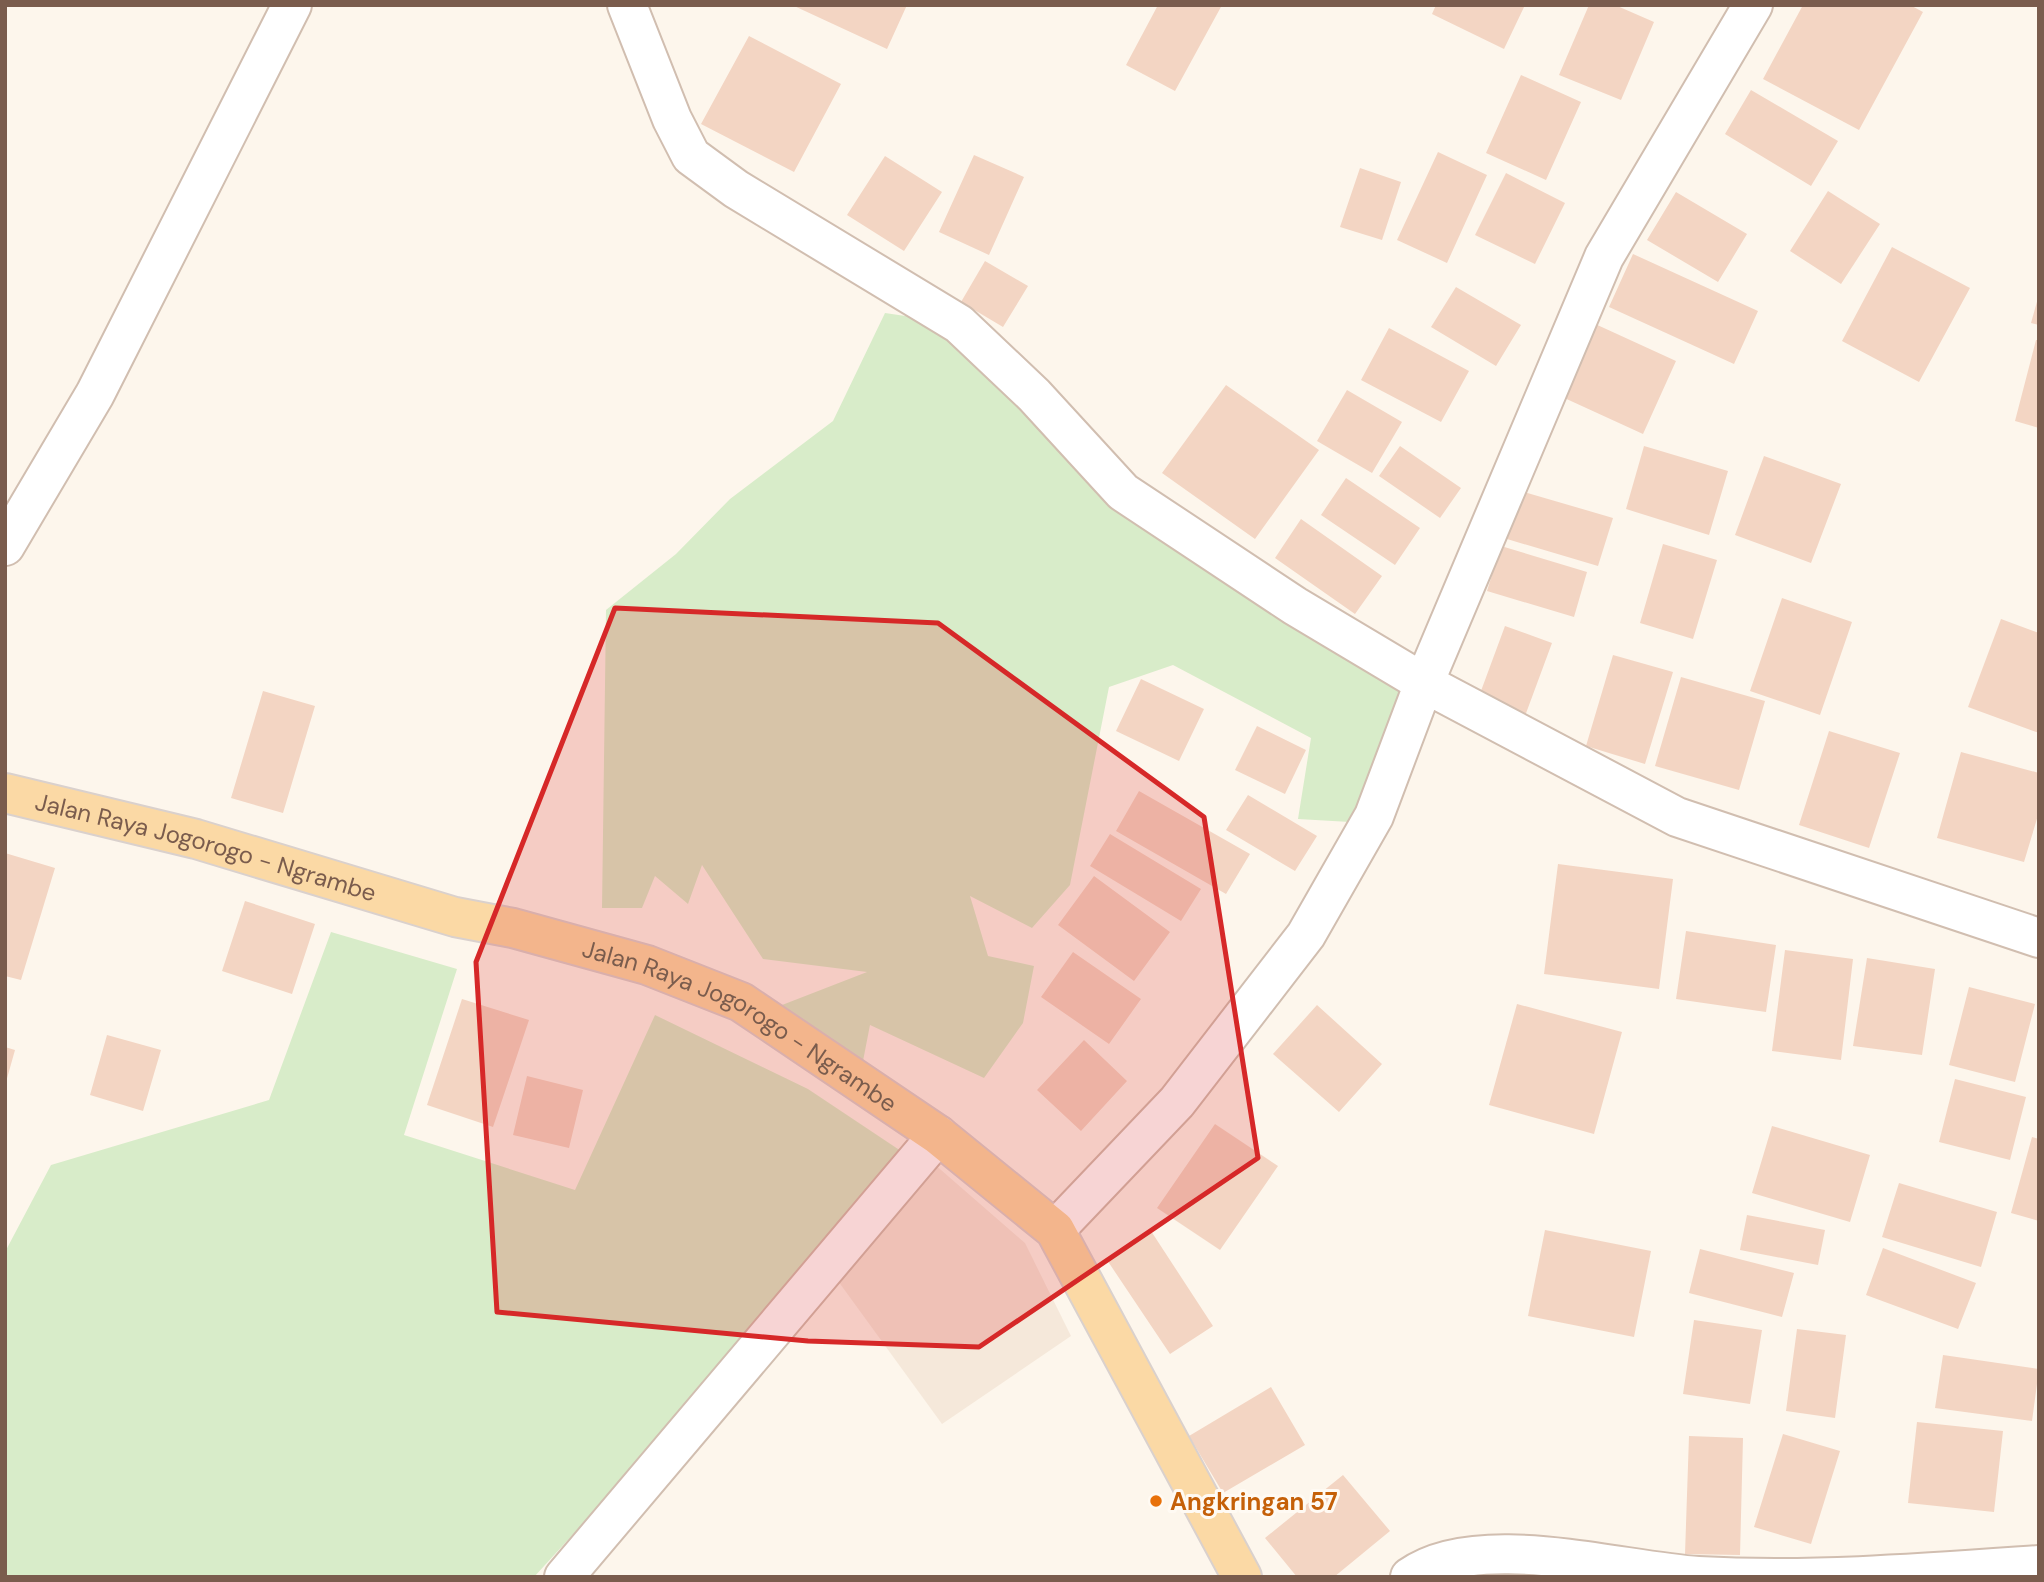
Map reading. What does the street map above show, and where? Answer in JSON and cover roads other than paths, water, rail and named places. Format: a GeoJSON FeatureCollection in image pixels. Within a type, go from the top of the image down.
{"type":"FeatureCollection","features":[{"type":"Feature","properties":{"kind":"main road","name":"Jalan Raya Jogorogo - Ngrambe"},"geometry":{"type":"LineString","coordinates":[[5,793],[196,839],[456,917],[513,928],[647,965],[741,1002],[938,1135],[1055,1230],[1242,1577]]}},
{"type":"Feature","properties":{"kind":"street"},"geometry":{"type":"LineString","coordinates":[[5,546],[94,394],[292,5]]}},
{"type":"Feature","properties":{"kind":"street"},"geometry":{"type":"LineString","coordinates":[[627,5],[672,118],[691,156],[736,189],[958,324],[1034,395],[1123,492],[1295,606],[1424,683],[1677,817],[2039,938]]}},
{"type":"Feature","properties":{"kind":"street"},"geometry":{"type":"LineString","coordinates":[[1055,1230],[1177,1101],[1306,935],[1374,816],[1424,683],[1604,257],[1753,5]]}},
{"type":"Feature","properties":{"kind":"street"},"geometry":{"type":"LineString","coordinates":[[564,1577],[938,1135]]}},
{"type":"Feature","properties":{"kind":"street"},"geometry":{"type":"LineString","coordinates":[[1410,1577],[1420,1570],[1453,1559],[1489,1555],[1537,1555],[1698,1576],[1881,1576],[2039,1565]]}},
{"type":"Feature","properties":{"kind":"place","name":"Angkringan 57"},"geometry":{"type":"Point","coordinates":[1156,1501]}}]}
